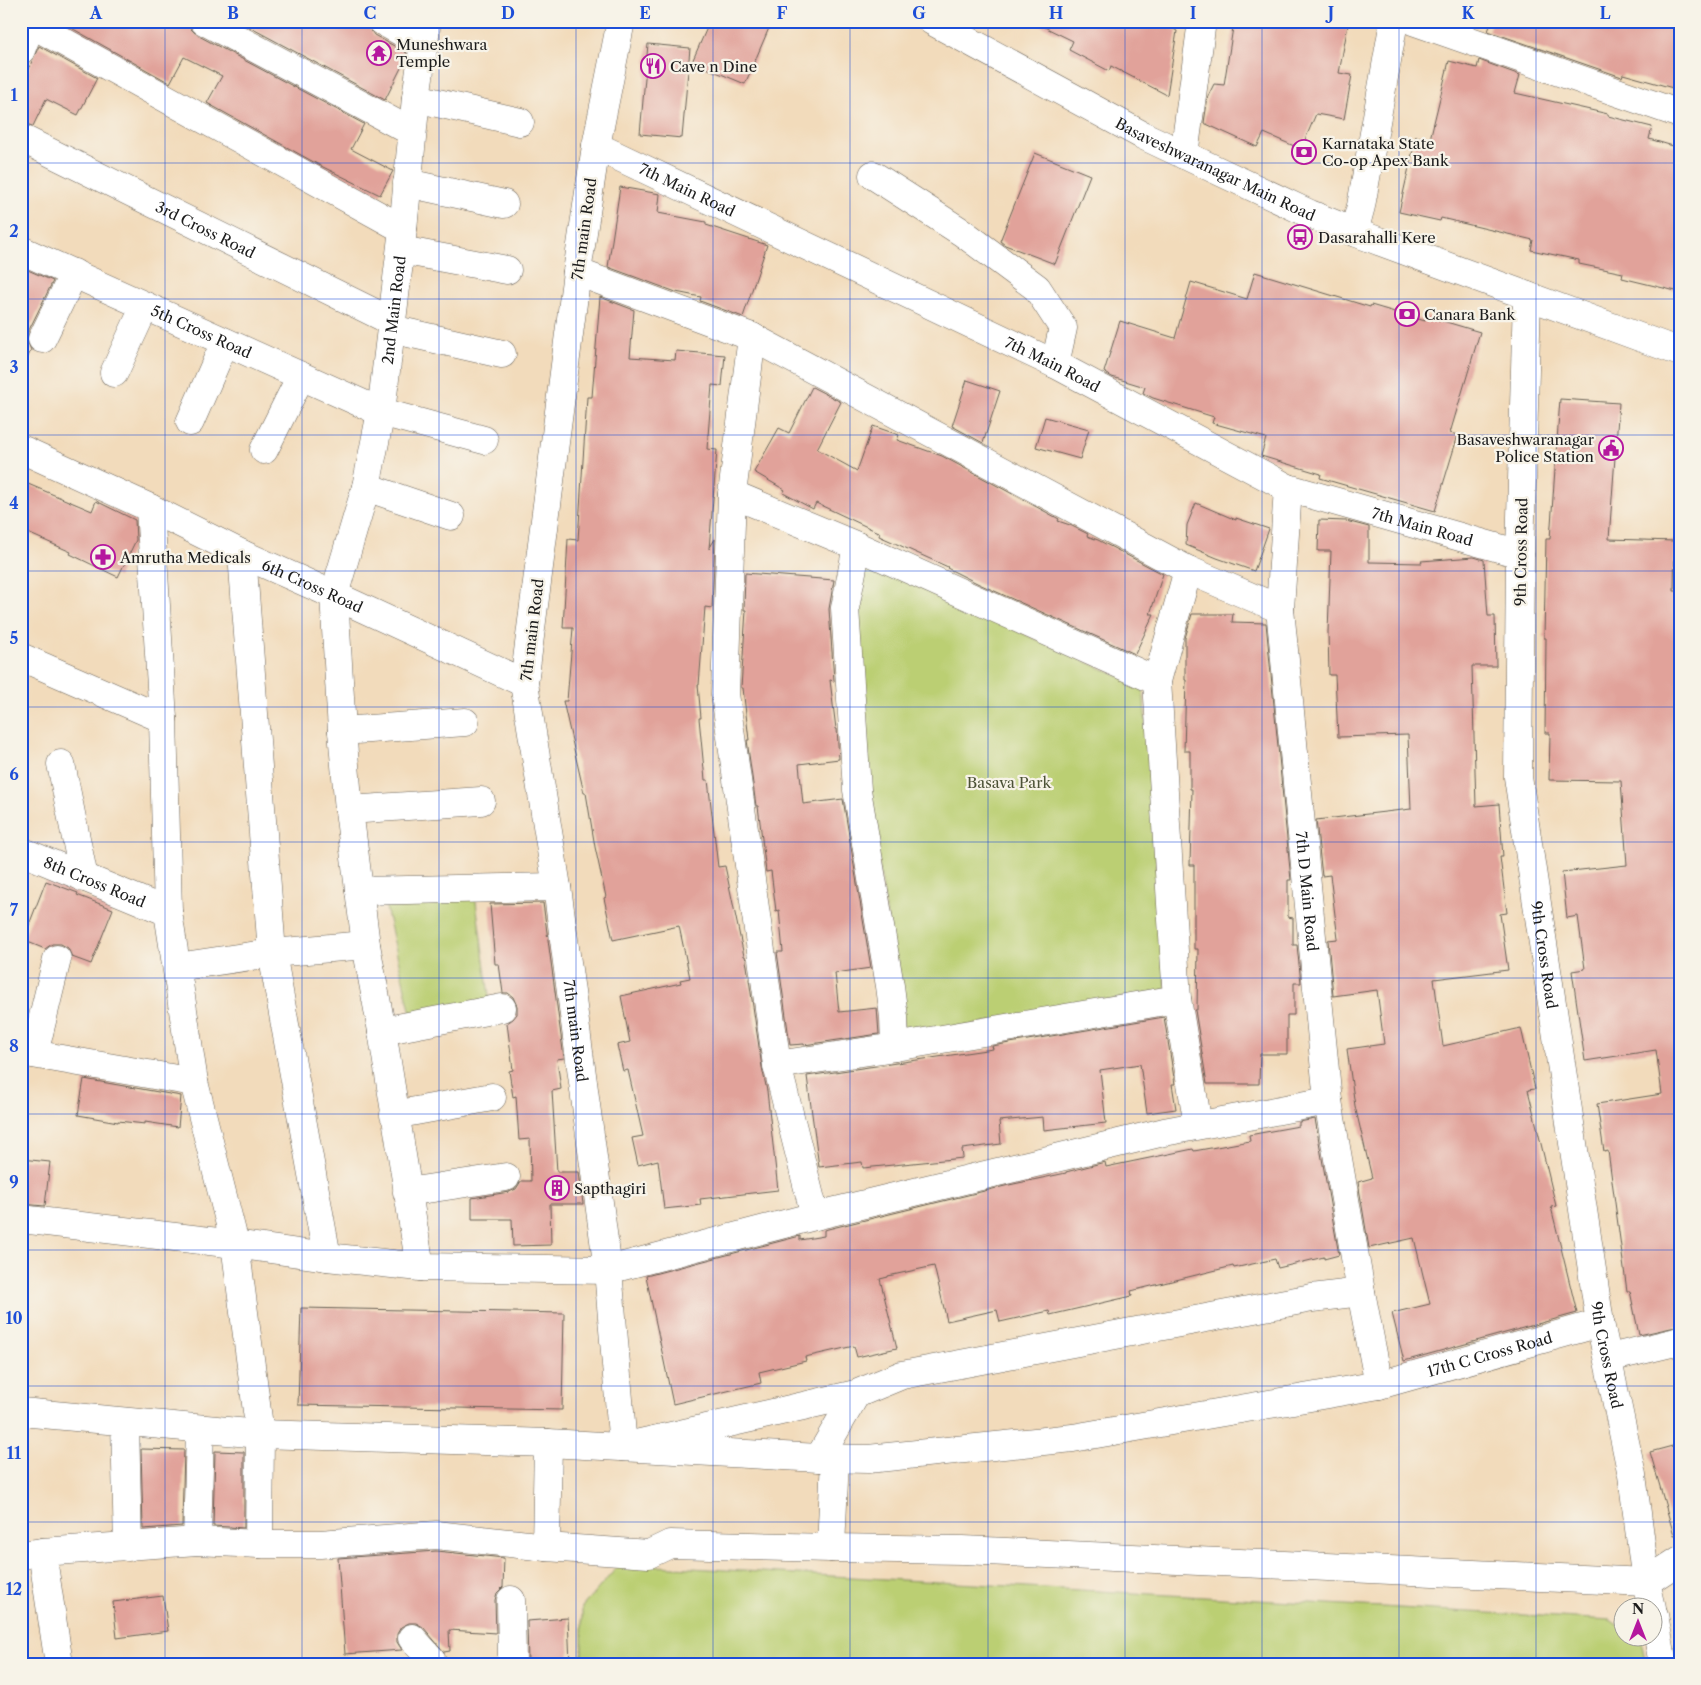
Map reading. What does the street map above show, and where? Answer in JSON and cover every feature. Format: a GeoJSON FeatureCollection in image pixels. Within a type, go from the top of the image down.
{"type":"FeatureCollection","features":[{"type":"Feature","properties":{"kind":"street"},"geometry":{"type":"LineString","coordinates":[[204,21],[412,132]]}},
{"type":"Feature","properties":{"kind":"street"},"geometry":{"type":"LineString","coordinates":[[382,21],[425,33]]}},
{"type":"Feature","properties":{"kind":"street","name":"7th main Road"},"geometry":{"type":"LineString","coordinates":[[621,21],[596,146],[577,272],[524,683],[557,887],[608,1270],[623,1447]]}},
{"type":"Feature","properties":{"kind":"street","name":"Basaveshwaranagar Main Road"},"geometry":{"type":"LineString","coordinates":[[932,21],[1142,135],[1310,214],[1680,352]]}},
{"type":"Feature","properties":{"kind":"street"},"geometry":{"type":"LineString","coordinates":[[1184,155],[1202,21]]}},
{"type":"Feature","properties":{"kind":"street"},"geometry":{"type":"LineString","coordinates":[[1354,232],[1361,206],[1394,21]]}},
{"type":"Feature","properties":{"kind":"street"},"geometry":{"type":"LineString","coordinates":[[1413,21],[1680,114]]}},
{"type":"Feature","properties":{"kind":"street"},"geometry":{"type":"LineString","coordinates":[[21,50],[29,22],[402,240],[507,270]]}},
{"type":"Feature","properties":{"kind":"street","name":"2nd Main Road"},"geometry":{"type":"LineString","coordinates":[[420,1267],[366,944],[349,810],[334,595],[366,487],[381,412],[402,240],[406,183],[425,33]]}},
{"type":"Feature","properties":{"kind":"street"},"geometry":{"type":"LineString","coordinates":[[416,98],[520,122]]}},
{"type":"Feature","properties":{"kind":"street","name":"3rd Cross Road"},"geometry":{"type":"LineString","coordinates":[[21,138],[391,325],[502,354]]}},
{"type":"Feature","properties":{"kind":"street","name":"7th Main Road"},"geometry":{"type":"LineString","coordinates":[[596,146],[1056,364],[1288,488],[1520,554]]}},
{"type":"Feature","properties":{"kind":"street"},"geometry":{"type":"LineString","coordinates":[[873,175],[963,233],[1037,288],[1063,328],[1056,364]]}},
{"type":"Feature","properties":{"kind":"street"},"geometry":{"type":"LineString","coordinates":[[406,183],[504,204]]}},
{"type":"Feature","properties":{"kind":"street","name":"5th Cross Road"},"geometry":{"type":"LineString","coordinates":[[21,250],[381,412],[484,440]]}},
{"type":"Feature","properties":{"kind":"street"},"geometry":{"type":"LineString","coordinates":[[577,272],[752,337],[1188,570],[1280,609]]}},
{"type":"Feature","properties":{"kind":"street"},"geometry":{"type":"LineString","coordinates":[[42,339],[74,273]]}},
{"type":"Feature","properties":{"kind":"street","name":"9th Cross Road"},"geometry":{"type":"LineString","coordinates":[[1527,296],[1520,554],[1518,777],[1600,1323],[1632,1475],[1649,1595]]}},
{"type":"Feature","properties":{"kind":"street"},"geometry":{"type":"LineString","coordinates":[[114,373],[145,306]]}},
{"type":"Feature","properties":{"kind":"street"},"geometry":{"type":"LineString","coordinates":[[752,337],[732,494],[724,694],[777,1065],[814,1216]]}},
{"type":"Feature","properties":{"kind":"street"},"geometry":{"type":"LineString","coordinates":[[190,422],[225,342]]}},
{"type":"Feature","properties":{"kind":"street"},"geometry":{"type":"LineString","coordinates":[[264,450],[301,376]]}},
{"type":"Feature","properties":{"kind":"street","name":"6th Cross Road"},"geometry":{"type":"LineString","coordinates":[[21,449],[150,508],[242,554],[524,683]]}},
{"type":"Feature","properties":{"kind":"street"},"geometry":{"type":"LineString","coordinates":[[366,487],[451,516]]}},
{"type":"Feature","properties":{"kind":"street","name":"7th D Main Road"},"geometry":{"type":"LineString","coordinates":[[1288,488],[1280,609],[1328,1101],[1379,1384]]}},
{"type":"Feature","properties":{"kind":"street"},"geometry":{"type":"LineString","coordinates":[[732,494],[857,546],[1157,681]]}},
{"type":"Feature","properties":{"kind":"street"},"geometry":{"type":"LineString","coordinates":[[150,508],[163,719],[168,912],[194,1082],[235,1244],[260,1434],[259,1544]]}},
{"type":"Feature","properties":{"kind":"street"},"geometry":{"type":"LineString","coordinates":[[857,546],[845,608],[856,790],[890,986],[895,1047]]}},
{"type":"Feature","properties":{"kind":"street"},"geometry":{"type":"LineString","coordinates":[[242,554],[272,953],[327,1257]]}},
{"type":"Feature","properties":{"kind":"street"},"geometry":{"type":"LineString","coordinates":[[1188,570],[1157,681],[1178,998],[1198,1126]]}},
{"type":"Feature","properties":{"kind":"street"},"geometry":{"type":"LineString","coordinates":[[21,657],[163,719]]}},
{"type":"Feature","properties":{"kind":"street"},"geometry":{"type":"LineString","coordinates":[[342,731],[465,722]]}},
{"type":"Feature","properties":{"kind":"street"},"geometry":{"type":"LineString","coordinates":[[61,764],[84,878]]}},
{"type":"Feature","properties":{"kind":"street"},"geometry":{"type":"LineString","coordinates":[[349,810],[481,801]]}},
{"type":"Feature","properties":{"kind":"street","name":"8th Cross Road"},"geometry":{"type":"LineString","coordinates":[[21,851],[168,912]]}},
{"type":"Feature","properties":{"kind":"street"},"geometry":{"type":"LineString","coordinates":[[360,891],[557,887]]}},
{"type":"Feature","properties":{"kind":"street"},"geometry":{"type":"LineString","coordinates":[[176,967],[272,953],[366,944]]}},
{"type":"Feature","properties":{"kind":"street"},"geometry":{"type":"LineString","coordinates":[[57,959],[28,1053],[194,1082]]}},
{"type":"Feature","properties":{"kind":"street"},"geometry":{"type":"LineString","coordinates":[[777,1065],[895,1047],[1178,998]]}},
{"type":"Feature","properties":{"kind":"street"},"geometry":{"type":"LineString","coordinates":[[382,1031],[502,1008]]}},
{"type":"Feature","properties":{"kind":"street"},"geometry":{"type":"LineString","coordinates":[[394,1115],[492,1097]]}},
{"type":"Feature","properties":{"kind":"street"},"geometry":{"type":"LineString","coordinates":[[21,1219],[420,1267],[608,1270],[814,1216],[1164,1132],[1328,1101]]}},
{"type":"Feature","properties":{"kind":"street"},"geometry":{"type":"LineString","coordinates":[[407,1192],[506,1176]]}},
{"type":"Feature","properties":{"kind":"street"},"geometry":{"type":"LineString","coordinates":[[623,1447],[856,1394],[902,1375],[1302,1300],[1361,1292]]}},
{"type":"Feature","properties":{"kind":"street","name":"17th C Cross Road"},"geometry":{"type":"LineString","coordinates":[[21,1412],[260,1434],[548,1443],[868,1459],[1073,1438],[1379,1384],[1600,1323]]}},
{"type":"Feature","properties":{"kind":"street"},"geometry":{"type":"LineString","coordinates":[[1608,1358],[1680,1341]]}},
{"type":"Feature","properties":{"kind":"street"},"geometry":{"type":"LineString","coordinates":[[831,1548],[827,1458],[856,1394]]}},
{"type":"Feature","properties":{"kind":"street"},"geometry":{"type":"LineString","coordinates":[[125,1422],[128,1547]]}},
{"type":"Feature","properties":{"kind":"street"},"geometry":{"type":"LineString","coordinates":[[197,1541],[200,1429]]}},
{"type":"Feature","properties":{"kind":"street"},"geometry":{"type":"LineString","coordinates":[[546,1547],[548,1443]]}},
{"type":"Feature","properties":{"kind":"street"},"geometry":{"type":"LineString","coordinates":[[59,1664],[32,1554],[197,1541],[320,1544],[436,1536],[546,1547],[649,1554],[670,1544],[963,1550],[1649,1595],[1680,1560]]}},
{"type":"Feature","properties":{"kind":"street"},"geometry":{"type":"LineString","coordinates":[[511,1600],[512,1664]]}},
{"type":"Feature","properties":{"kind":"street"},"geometry":{"type":"LineString","coordinates":[[412,1638],[431,1658],[429,1664]]}},
{"type":"Feature","properties":{"kind":"street"},"geometry":{"type":"LineString","coordinates":[[1664,1645],[1668,1657]]}},
{"type":"Feature","properties":{"kind":"green space","name":"Basava Park"},"geometry":{"type":"Polygon","coordinates":[[[863,562],[1143,687],[1166,990],[905,1037],[867,783],[851,608],[863,562]]]}},
{"type":"Feature","properties":{"kind":"green space"},"geometry":{"type":"Polygon","coordinates":[[[475,895],[490,1003],[411,1014],[384,899],[475,895]]]}},
{"type":"Feature","properties":{"kind":"green space"},"geometry":{"type":"Polygon","coordinates":[[[620,1564],[1611,1620],[1614,1622],[1614,1648],[1643,1648],[1647,1664],[582,1664],[582,1607],[620,1564]]]}},
{"type":"Feature","properties":{"kind":"building"},"geometry":{"type":"Polygon","coordinates":[[[59,21],[188,21],[191,29],[197,35],[364,124],[351,149],[393,171],[380,195],[319,165],[207,103],[222,76],[184,57],[170,83],[59,21]]]}},
{"type":"Feature","properties":{"kind":"building"},"geometry":{"type":"Polygon","coordinates":[[[238,21],[358,21],[368,26],[374,35],[407,53],[406,58],[385,100],[238,21]]]}},
{"type":"Feature","properties":{"kind":"building"},"geometry":{"type":"Polygon","coordinates":[[[710,21],[772,21],[745,84],[692,62],[710,21]]]}},
{"type":"Feature","properties":{"kind":"building"},"geometry":{"type":"Polygon","coordinates":[[[1032,21],[1173,21],[1170,27],[1177,31],[1167,95],[1111,66],[1109,71],[1069,50],[1073,41],[1032,21]]]}},
{"type":"Feature","properties":{"kind":"building"},"geometry":{"type":"Polygon","coordinates":[[[1234,21],[1326,21],[1348,25],[1339,73],[1352,75],[1344,119],[1316,114],[1301,149],[1264,133],[1257,147],[1204,123],[1208,96],[1214,84],[1224,85],[1234,21]]]}},
{"type":"Feature","properties":{"kind":"building"},"geometry":{"type":"Polygon","coordinates":[[[1492,21],[1680,21],[1680,90],[1623,74],[1622,77],[1488,31],[1492,21]]]}},
{"type":"Feature","properties":{"kind":"building"},"geometry":{"type":"Polygon","coordinates":[[[648,44],[690,48],[682,138],[640,134],[648,44]]]}},
{"type":"Feature","properties":{"kind":"building"},"geometry":{"type":"Polygon","coordinates":[[[39,46],[97,78],[78,115],[46,99],[33,126],[21,123],[21,85],[39,46]]]}},
{"type":"Feature","properties":{"kind":"building"},"geometry":{"type":"Polygon","coordinates":[[[1479,60],[1520,75],[1515,93],[1608,114],[1608,116],[1652,127],[1649,139],[1680,148],[1680,292],[1622,278],[1623,273],[1579,264],[1579,260],[1531,250],[1533,240],[1441,218],[1440,221],[1399,212],[1416,136],[1430,139],[1449,61],[1477,68],[1479,60]]]}},
{"type":"Feature","properties":{"kind":"building"},"geometry":{"type":"Polygon","coordinates":[[[1035,153],[1090,175],[1055,264],[1005,245],[1000,241],[1035,153]]]}},
{"type":"Feature","properties":{"kind":"building"},"geometry":{"type":"Polygon","coordinates":[[[620,187],[660,194],[658,213],[706,222],[706,225],[767,245],[743,317],[700,301],[701,297],[676,292],[608,267],[620,187]]]}},
{"type":"Feature","properties":{"kind":"building"},"geometry":{"type":"Polygon","coordinates":[[[21,267],[53,281],[28,332],[27,341],[31,350],[21,372],[21,267]]]}},
{"type":"Feature","properties":{"kind":"building"},"geometry":{"type":"Polygon","coordinates":[[[1255,272],[1370,307],[1371,305],[1425,321],[1426,316],[1480,332],[1450,433],[1458,435],[1435,511],[1320,478],[1321,474],[1261,456],[1266,438],[1212,423],[1214,417],[1153,398],[1143,393],[1145,387],[1112,377],[1104,372],[1120,321],[1175,338],[1191,282],[1247,299],[1255,272]]]}},
{"type":"Feature","properties":{"kind":"building"},"geometry":{"type":"Polygon","coordinates":[[[600,297],[634,310],[630,357],[675,360],[676,351],[725,355],[722,386],[712,385],[707,449],[717,450],[709,549],[715,539],[712,608],[705,607],[698,685],[701,718],[699,718],[705,780],[708,780],[718,867],[725,866],[747,966],[767,1091],[778,1190],[700,1199],[701,1205],[664,1209],[658,1160],[638,1165],[632,1138],[643,1136],[628,1070],[623,1071],[617,1045],[630,1042],[621,996],[681,983],[680,980],[690,978],[679,926],[613,940],[586,793],[584,793],[563,701],[567,701],[573,628],[563,628],[568,539],[578,540],[587,397],[592,397],[600,297]]]}},
{"type":"Feature","properties":{"kind":"building"},"geometry":{"type":"Polygon","coordinates":[[[967,380],[1000,391],[983,443],[952,426],[967,380]]]}},
{"type":"Feature","properties":{"kind":"building"},"geometry":{"type":"Polygon","coordinates":[[[812,387],[841,402],[817,449],[857,471],[873,426],[899,435],[897,440],[942,456],[1059,519],[1058,521],[1088,534],[1087,536],[1163,574],[1150,614],[1154,614],[1135,654],[979,584],[948,567],[879,536],[880,533],[816,503],[813,509],[783,493],[785,490],[754,472],[779,428],[789,433],[812,387]]]}},
{"type":"Feature","properties":{"kind":"building"},"geometry":{"type":"Polygon","coordinates":[[[1560,399],[1619,403],[1609,539],[1675,541],[1674,591],[1680,591],[1680,1326],[1639,1335],[1630,1291],[1627,1291],[1608,1151],[1604,1152],[1597,1104],[1662,1094],[1656,1050],[1585,1061],[1572,971],[1585,969],[1578,916],[1567,918],[1562,872],[1627,865],[1621,781],[1549,780],[1550,733],[1545,733],[1546,539],[1550,539],[1560,399]]]}},
{"type":"Feature","properties":{"kind":"building"},"geometry":{"type":"Polygon","coordinates":[[[1045,417],[1089,429],[1080,459],[1036,447],[1045,417]]]}},
{"type":"Feature","properties":{"kind":"building"},"geometry":{"type":"Polygon","coordinates":[[[21,481],[92,511],[96,501],[135,520],[136,540],[118,577],[70,554],[71,552],[21,530],[21,481]]]}},
{"type":"Feature","properties":{"kind":"building"},"geometry":{"type":"Polygon","coordinates":[[[1196,503],[1236,520],[1236,518],[1269,529],[1254,571],[1186,545],[1187,525],[1196,503]]]}},
{"type":"Feature","properties":{"kind":"building"},"geometry":{"type":"Polygon","coordinates":[[[1319,520],[1346,521],[1369,527],[1369,562],[1422,563],[1421,561],[1474,557],[1484,560],[1488,616],[1495,616],[1496,666],[1472,666],[1476,806],[1499,804],[1503,857],[1500,857],[1507,913],[1500,914],[1508,970],[1434,979],[1443,1046],[1521,1028],[1535,1089],[1528,1090],[1556,1206],[1551,1207],[1577,1313],[1404,1361],[1392,1313],[1430,1304],[1414,1238],[1369,1248],[1358,1182],[1372,1178],[1355,1106],[1347,1049],[1384,1044],[1377,990],[1333,996],[1328,940],[1338,939],[1330,875],[1322,876],[1316,820],[1411,809],[1408,735],[1338,737],[1335,675],[1329,675],[1328,632],[1331,551],[1318,551],[1319,520]]]}},
{"type":"Feature","properties":{"kind":"building"},"geometry":{"type":"Polygon","coordinates":[[[745,573],[834,580],[829,609],[834,681],[830,680],[839,759],[799,764],[803,804],[843,799],[871,968],[835,973],[839,1012],[877,1008],[879,1034],[804,1045],[790,1045],[777,952],[783,952],[779,910],[776,911],[771,871],[766,872],[747,740],[749,740],[743,688],[741,688],[746,610],[744,610],[745,573]]]}},
{"type":"Feature","properties":{"kind":"building"},"geometry":{"type":"Polygon","coordinates":[[[1192,614],[1233,614],[1232,622],[1266,623],[1291,880],[1288,880],[1288,917],[1293,918],[1293,945],[1297,945],[1301,983],[1294,983],[1294,1015],[1287,1015],[1287,1054],[1260,1054],[1259,1084],[1207,1084],[1195,1010],[1197,1010],[1198,949],[1194,949],[1194,865],[1190,865],[1192,789],[1190,789],[1190,751],[1184,751],[1185,638],[1192,614]]]}},
{"type":"Feature","properties":{"kind":"building"},"geometry":{"type":"Polygon","coordinates":[[[46,881],[113,909],[91,964],[72,957],[68,948],[61,944],[52,944],[45,949],[23,940],[46,881]]]}},
{"type":"Feature","properties":{"kind":"building"},"geometry":{"type":"Polygon","coordinates":[[[543,903],[564,1058],[557,1059],[561,1089],[552,1091],[557,1172],[579,1172],[583,1204],[550,1204],[551,1245],[513,1246],[512,1219],[472,1219],[472,1198],[509,1192],[516,1189],[521,1181],[531,1181],[530,1139],[519,1140],[516,1096],[513,1097],[509,1071],[513,1070],[507,1023],[517,1014],[517,1006],[513,997],[508,993],[503,993],[499,964],[495,964],[490,904],[543,903]]]}},
{"type":"Feature","properties":{"kind":"building"},"geometry":{"type":"Polygon","coordinates":[[[1164,1017],[1175,1084],[1172,1084],[1176,1109],[1147,1113],[1140,1064],[1100,1070],[1106,1123],[1044,1130],[1043,1117],[999,1121],[1001,1144],[962,1149],[963,1158],[863,1168],[862,1162],[819,1167],[807,1076],[993,1049],[992,1046],[1164,1017]]]}},
{"type":"Feature","properties":{"kind":"building"},"geometry":{"type":"Polygon","coordinates":[[[84,1079],[181,1096],[178,1127],[145,1122],[145,1124],[118,1122],[78,1115],[84,1079]]]}},
{"type":"Feature","properties":{"kind":"building"},"geometry":{"type":"Polygon","coordinates":[[[1315,1119],[1339,1255],[1278,1268],[1275,1259],[1234,1268],[1233,1266],[1131,1291],[1132,1296],[1050,1315],[1049,1311],[1000,1322],[997,1310],[947,1321],[934,1266],[888,1276],[880,1279],[897,1348],[857,1357],[854,1346],[805,1357],[806,1361],[759,1372],[761,1383],[673,1404],[646,1276],[800,1236],[800,1240],[824,1236],[824,1230],[1066,1173],[1105,1162],[1106,1167],[1193,1149],[1194,1151],[1250,1141],[1249,1135],[1299,1126],[1299,1122],[1315,1119]]]}},
{"type":"Feature","properties":{"kind":"building"},"geometry":{"type":"Polygon","coordinates":[[[21,1159],[50,1162],[45,1206],[21,1204],[21,1159]]]}},
{"type":"Feature","properties":{"kind":"building"},"geometry":{"type":"Polygon","coordinates":[[[301,1308],[564,1313],[562,1410],[298,1405],[301,1308]]]}},
{"type":"Feature","properties":{"kind":"building"},"geometry":{"type":"Polygon","coordinates":[[[1680,1444],[1680,1534],[1674,1535],[1650,1452],[1680,1444]]]}},
{"type":"Feature","properties":{"kind":"building"},"geometry":{"type":"Polygon","coordinates":[[[141,1449],[184,1450],[182,1526],[143,1529],[141,1449]]]}},
{"type":"Feature","properties":{"kind":"building"},"geometry":{"type":"Polygon","coordinates":[[[215,1451],[244,1452],[244,1528],[213,1526],[215,1451]]]}},
{"type":"Feature","properties":{"kind":"building"},"geometry":{"type":"Polygon","coordinates":[[[436,1551],[504,1558],[503,1587],[497,1593],[495,1600],[496,1633],[449,1630],[450,1651],[444,1652],[423,1627],[416,1623],[409,1623],[401,1627],[397,1634],[397,1642],[402,1650],[345,1654],[338,1558],[436,1551]]]}},
{"type":"Feature","properties":{"kind":"building"},"geometry":{"type":"Polygon","coordinates":[[[163,1596],[168,1631],[117,1638],[113,1602],[163,1596]]]}},
{"type":"Feature","properties":{"kind":"building"},"geometry":{"type":"Polygon","coordinates":[[[568,1618],[570,1664],[528,1664],[527,1621],[568,1618]]]}},
{"type":"Feature","properties":{"kind":"place","name":"Muneshwara Temple"},"geometry":{"type":"Point","coordinates":[379,53]}},
{"type":"Feature","properties":{"kind":"place","name":"Cave n Dine"},"geometry":{"type":"Point","coordinates":[653,66]}},
{"type":"Feature","properties":{"kind":"place","name":"Karnataka State Co-op Apex Bank"},"geometry":{"type":"Point","coordinates":[1304,152]}},
{"type":"Feature","properties":{"kind":"place","name":"Dasarahalli Kere"},"geometry":{"type":"Point","coordinates":[1300,237]}},
{"type":"Feature","properties":{"kind":"place","name":"Canara Bank"},"geometry":{"type":"Point","coordinates":[1407,314]}},
{"type":"Feature","properties":{"kind":"place","name":"Basaveshwaranagar Police Station"},"geometry":{"type":"Point","coordinates":[1611,448]}},
{"type":"Feature","properties":{"kind":"place","name":"Amrutha Medicals"},"geometry":{"type":"Point","coordinates":[103,557]}},
{"type":"Feature","properties":{"kind":"place","name":"Sapthagiri"},"geometry":{"type":"Point","coordinates":[557,1188]}}]}
